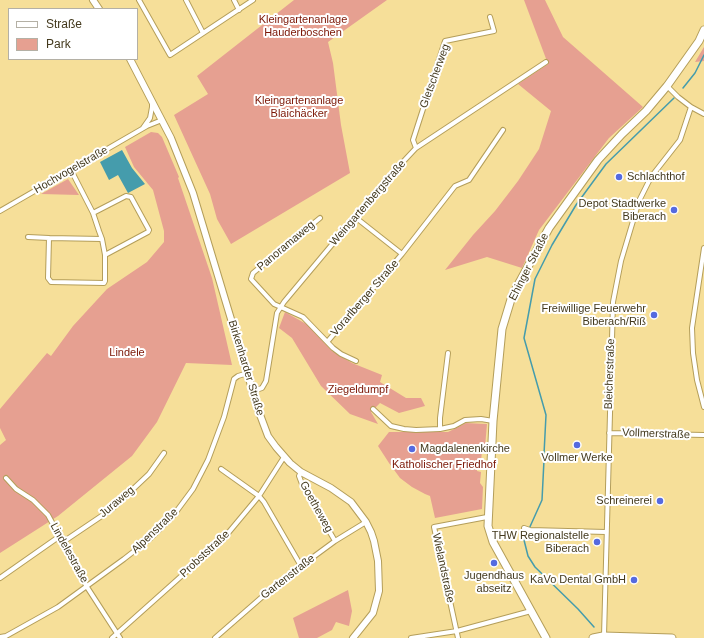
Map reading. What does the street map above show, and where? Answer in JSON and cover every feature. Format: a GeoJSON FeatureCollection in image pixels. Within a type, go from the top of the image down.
{"type":"FeatureCollection","features":[{"type":"Feature","properties":{"kind":"main road"},"geometry":{"type":"LineString","coordinates":[[92,0],[98,8]]}},
{"type":"Feature","properties":{"kind":"main road","name":"Ehinger Straße"},"geometry":{"type":"LineString","coordinates":[[546,638],[492,540],[488,526],[487,517],[493,421],[502,330],[512,296],[549,228],[587,174],[608,149],[646,111],[668,86],[699,41],[704,30]]}},
{"type":"Feature","properties":{"kind":"main road","name":"Birkenharder Straße"},"geometry":{"type":"LineString","coordinates":[[131,60],[174,145],[194,193],[248,373],[252,391],[268,436],[284,457],[301,472],[331,488],[351,502],[366,522],[374,541],[378,561],[379,591],[373,613],[353,638]]}},
{"type":"Feature","properties":{"kind":"main road"},"geometry":{"type":"LineString","coordinates":[[593,638],[672,638]]}},
{"type":"Feature","properties":{"kind":"street"},"geometry":{"type":"LineString","coordinates":[[139,0],[170,55],[253,0]]}},
{"type":"Feature","properties":{"kind":"street"},"geometry":{"type":"LineString","coordinates":[[186,0],[203,33]]}},
{"type":"Feature","properties":{"kind":"street"},"geometry":{"type":"LineString","coordinates":[[234,0],[239,10]]}},
{"type":"Feature","properties":{"kind":"street","name":"Gletscherweg"},"geometry":{"type":"LineString","coordinates":[[416,148],[413,140],[445,41],[494,31],[490,17]]}},
{"type":"Feature","properties":{"kind":"street","name":"Weingartenbergstraße"},"geometry":{"type":"LineString","coordinates":[[252,391],[262,388],[266,381],[273,330],[280,307],[386,180],[416,148],[546,62]]}},
{"type":"Feature","properties":{"kind":"street"},"geometry":{"type":"LineString","coordinates":[[668,86],[678,98],[704,114]]}},
{"type":"Feature","properties":{"kind":"street"},"geometry":{"type":"LineString","coordinates":[[143,129],[150,118],[152,107],[151,99]]}},
{"type":"Feature","properties":{"kind":"street","name":"Bleicherstraße"},"geometry":{"type":"LineString","coordinates":[[604,637],[613,302],[621,261],[643,190],[657,168],[680,140],[691,107]]}},
{"type":"Feature","properties":{"kind":"street","name":"Hochvogelstraße"},"geometry":{"type":"LineString","coordinates":[[0,211],[143,129],[162,120]]}},
{"type":"Feature","properties":{"kind":"street","name":"Vorarlberger Straße"},"geometry":{"type":"LineString","coordinates":[[328,341],[402,254],[455,186],[469,180],[503,130]]}},
{"type":"Feature","properties":{"kind":"street"},"geometry":{"type":"LineString","coordinates":[[49,238],[48,278],[51,282],[104,283],[105,256],[102,239],[93,213],[71,170]]}},
{"type":"Feature","properties":{"kind":"street"},"geometry":{"type":"LineString","coordinates":[[93,213],[126,196],[130,197],[149,230],[148,232],[105,256]]}},
{"type":"Feature","properties":{"kind":"street","name":"Vorarlberger Straße"},"geometry":{"type":"LineString","coordinates":[[355,217],[402,254]]}},
{"type":"Feature","properties":{"kind":"street","name":"Panoramaweg"},"geometry":{"type":"LineString","coordinates":[[280,307],[274,304],[252,281],[252,275],[320,218]]}},
{"type":"Feature","properties":{"kind":"street"},"geometry":{"type":"LineString","coordinates":[[28,238],[102,239]]}},
{"type":"Feature","properties":{"kind":"street"},"geometry":{"type":"LineString","coordinates":[[704,248],[692,334],[697,380],[704,407]]}},
{"type":"Feature","properties":{"kind":"street","name":"Vorarlberger Straße"},"geometry":{"type":"LineString","coordinates":[[280,307],[303,317],[328,341],[333,348],[356,361]]}},
{"type":"Feature","properties":{"kind":"street"},"geometry":{"type":"LineString","coordinates":[[440,429],[448,353]]}},
{"type":"Feature","properties":{"kind":"street","name":"Alpenstraße"},"geometry":{"type":"LineString","coordinates":[[0,638],[58,608],[151,538],[181,505],[193,489],[204,470],[215,444],[224,417],[232,383],[238,376],[248,373]]}},
{"type":"Feature","properties":{"kind":"street"},"geometry":{"type":"LineString","coordinates":[[373,409],[391,426],[416,430],[440,429],[454,426],[465,420],[481,419],[493,421]]}},
{"type":"Feature","properties":{"kind":"street","name":"Vollmerstraße"},"geometry":{"type":"LineString","coordinates":[[609,433],[704,435]]}},
{"type":"Feature","properties":{"kind":"street","name":"Juraweg"},"geometry":{"type":"LineString","coordinates":[[63,542],[112,509],[149,474],[164,453]]}},
{"type":"Feature","properties":{"kind":"street","name":"Probststraße"},"geometry":{"type":"LineString","coordinates":[[112,638],[118,636],[220,542],[240,521],[259,496],[284,457]]}},
{"type":"Feature","properties":{"kind":"street"},"geometry":{"type":"LineString","coordinates":[[221,469],[259,496],[264,502],[301,566]]}},
{"type":"Feature","properties":{"kind":"street","name":"Goetheweg"},"geometry":{"type":"LineString","coordinates":[[301,472],[299,476],[302,484],[335,541]]}},
{"type":"Feature","properties":{"kind":"street","name":"Lindelestraße"},"geometry":{"type":"LineString","coordinates":[[6,478],[16,489],[33,500],[48,516],[87,587],[118,636]]}},
{"type":"Feature","properties":{"kind":"street","name":"Wielandstraße"},"geometry":{"type":"LineString","coordinates":[[458,638],[434,526],[487,517]]}},
{"type":"Feature","properties":{"kind":"street","name":"Gartenstraße"},"geometry":{"type":"LineString","coordinates":[[215,638],[262,597],[301,566],[335,541],[366,522]]}},
{"type":"Feature","properties":{"kind":"street"},"geometry":{"type":"LineString","coordinates":[[524,528],[530,530],[606,532]]}},
{"type":"Feature","properties":{"kind":"street"},"geometry":{"type":"LineString","coordinates":[[0,578],[60,536]]}},
{"type":"Feature","properties":{"kind":"street"},"geometry":{"type":"LineString","coordinates":[[410,638],[457,631],[531,611]]}},
{"type":"Feature","properties":{"kind":"green space"},"geometry":{"type":"Polygon","coordinates":[[[294,0],[387,0],[328,42],[333,63],[341,125],[350,173],[231,244],[217,219],[210,194],[174,115],[208,94],[197,76],[294,0]]]}},
{"type":"Feature","properties":{"kind":"green space"},"geometry":{"type":"Polygon","coordinates":[[[524,0],[545,0],[563,37],[643,107],[609,138],[539,230],[522,268],[487,257],[445,270],[473,235],[495,211],[518,181],[539,149],[551,111],[518,84],[548,64],[524,0]]]}},
{"type":"Feature","properties":{"kind":"green space"},"geometry":{"type":"Polygon","coordinates":[[[704,47],[704,61],[695,62],[704,47]]]}},
{"type":"Feature","properties":{"kind":"green space","name":"Lindele"},"geometry":{"type":"Polygon","coordinates":[[[151,132],[158,133],[162,137],[179,177],[178,178],[212,278],[232,365],[186,363],[157,422],[132,456],[58,516],[0,553],[0,445],[6,440],[0,428],[0,409],[47,353],[51,356],[73,326],[107,289],[147,262],[164,242],[164,231],[153,190],[134,167],[125,147],[151,132]]]}},
{"type":"Feature","properties":{"kind":"green space"},"geometry":{"type":"Polygon","coordinates":[[[68,179],[79,195],[41,194],[68,179]]]}},
{"type":"Feature","properties":{"kind":"green space","name":"Ziegeldumpf"},"geometry":{"type":"Polygon","coordinates":[[[285,312],[308,325],[332,351],[352,363],[382,375],[380,382],[406,398],[421,398],[425,406],[399,413],[380,403],[371,412],[378,424],[350,414],[321,386],[292,338],[279,328],[285,312]]]}},
{"type":"Feature","properties":{"kind":"green space","name":"Katholischer Friedhof"},"geometry":{"type":"Polygon","coordinates":[[[466,423],[487,424],[485,447],[482,450],[481,462],[477,462],[477,471],[481,472],[480,483],[483,487],[482,509],[435,518],[430,496],[412,487],[400,478],[378,446],[389,432],[448,432],[466,423]]]}},
{"type":"Feature","properties":{"kind":"green space"},"geometry":{"type":"Polygon","coordinates":[[[348,590],[352,611],[349,626],[336,622],[332,630],[317,638],[299,638],[293,618],[348,590]]]}},
{"type":"Feature","properties":{"kind":"water"},"geometry":{"type":"Polygon","coordinates":[[[122,150],[132,168],[145,184],[128,193],[118,175],[109,180],[100,162],[122,150]]]}},
{"type":"Feature","properties":{"kind":"waterway"},"geometry":{"type":"LineString","coordinates":[[683,88],[695,73],[704,55]]}},
{"type":"Feature","properties":{"kind":"waterway"},"geometry":{"type":"LineString","coordinates":[[544,454],[546,415],[524,338],[535,279],[552,245],[576,205],[606,164],[674,98]]}},
{"type":"Feature","properties":{"kind":"waterway"},"geometry":{"type":"LineString","coordinates":[[544,460],[542,500],[524,540],[528,556],[535,567],[578,609],[594,627]]}},
{"type":"Feature","properties":{"kind":"place","name":"Schlachthof"},"geometry":{"type":"Point","coordinates":[619,177]}},
{"type":"Feature","properties":{"kind":"place","name":"Depot Stadtwerke Biberach"},"geometry":{"type":"Point","coordinates":[674,210]}},
{"type":"Feature","properties":{"kind":"place","name":"Freiwillige Feuerwehr Biberach/Riß"},"geometry":{"type":"Point","coordinates":[654,315]}},
{"type":"Feature","properties":{"kind":"place","name":"Vollmer Werke"},"geometry":{"type":"Point","coordinates":[577,445]}},
{"type":"Feature","properties":{"kind":"place","name":"Magdalenenkirche"},"geometry":{"type":"Point","coordinates":[412,449]}},
{"type":"Feature","properties":{"kind":"place","name":"Schreinerei"},"geometry":{"type":"Point","coordinates":[660,501]}},
{"type":"Feature","properties":{"kind":"place","name":"THW Regionalstelle Biberach"},"geometry":{"type":"Point","coordinates":[597,542]}},
{"type":"Feature","properties":{"kind":"place","name":"Jugendhaus abseitz"},"geometry":{"type":"Point","coordinates":[494,563]}},
{"type":"Feature","properties":{"kind":"place","name":"KaVo Dental GmbH"},"geometry":{"type":"Point","coordinates":[634,580]}},
{"type":"Feature","properties":{"kind":"park label","name":"Kleingartenanlage Hauderboschen"},"geometry":{"type":"Point","coordinates":[303,26]}},
{"type":"Feature","properties":{"kind":"park label","name":"Kleingartenanlage Blaichäcker"},"geometry":{"type":"Point","coordinates":[299,107]}}]}
